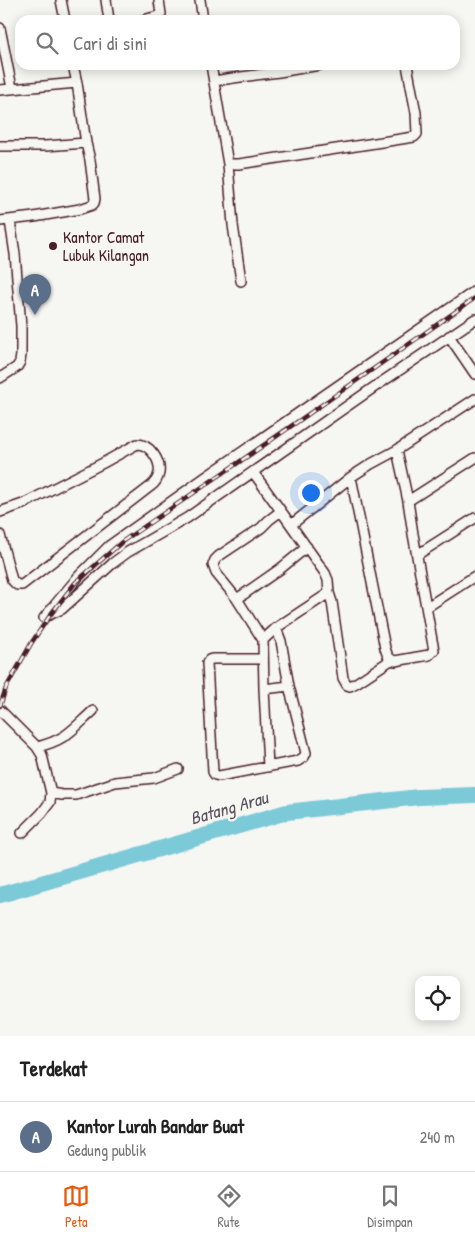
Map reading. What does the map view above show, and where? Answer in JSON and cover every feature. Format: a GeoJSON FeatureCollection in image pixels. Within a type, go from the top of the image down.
{"type":"FeatureCollection","features":[{"type":"Feature","properties":{"kind":"street"},"geometry":{"type":"LineString","coordinates":[[61,0],[64,15]]}},
{"type":"Feature","properties":{"kind":"street"},"geometry":{"type":"LineString","coordinates":[[106,0],[108,15]]}},
{"type":"Feature","properties":{"kind":"street"},"geometry":{"type":"LineString","coordinates":[[160,0],[160,15]]}},
{"type":"Feature","properties":{"kind":"street"},"geometry":{"type":"LineString","coordinates":[[200,0],[202,15]]}},
{"type":"Feature","properties":{"kind":"street"},"geometry":{"type":"LineString","coordinates":[[0,28],[12,88]]}},
{"type":"Feature","properties":{"kind":"street"},"geometry":{"type":"LineString","coordinates":[[0,221],[80,209],[94,203],[90,160],[74,70]]}},
{"type":"Feature","properties":{"kind":"street"},"geometry":{"type":"LineString","coordinates":[[212,70],[228,164],[233,225],[241,281]]}},
{"type":"Feature","properties":{"kind":"street"},"geometry":{"type":"LineString","coordinates":[[214,81],[291,70]]}},
{"type":"Feature","properties":{"kind":"street"},"geometry":{"type":"LineString","coordinates":[[228,164],[239,164],[414,137],[417,134],[416,114],[409,70]]}},
{"type":"Feature","properties":{"kind":"street"},"geometry":{"type":"LineString","coordinates":[[0,90],[77,83]]}},
{"type":"Feature","properties":{"kind":"street"},"geometry":{"type":"LineString","coordinates":[[0,146],[45,146],[86,143]]}},
{"type":"Feature","properties":{"kind":"street"},"geometry":{"type":"LineString","coordinates":[[0,378],[17,367],[21,355],[21,326],[15,254],[10,221]]}},
{"type":"Feature","properties":{"kind":"street"},"geometry":{"type":"LineString","coordinates":[[475,291],[109,546],[79,576],[44,618],[62,609],[113,562],[187,518],[372,388],[475,319]]}},
{"type":"Feature","properties":{"kind":"street"},"geometry":{"type":"LineString","coordinates":[[449,336],[475,374]]}},
{"type":"Feature","properties":{"kind":"street"},"geometry":{"type":"LineString","coordinates":[[291,525],[351,477],[397,450],[475,399]]}},
{"type":"Feature","properties":{"kind":"street"},"geometry":{"type":"LineString","coordinates":[[0,512],[23,504],[103,464],[137,444],[141,444],[150,450],[160,470],[155,483],[22,585],[17,585],[12,580],[0,535]]}},
{"type":"Feature","properties":{"kind":"street"},"geometry":{"type":"LineString","coordinates":[[252,472],[325,573],[334,612],[344,678],[347,685],[350,686],[356,684],[391,660],[395,661],[429,655],[433,652],[434,647],[397,450]]}},
{"type":"Feature","properties":{"kind":"street"},"geometry":{"type":"LineString","coordinates":[[408,501],[475,458]]}},
{"type":"Feature","properties":{"kind":"street"},"geometry":{"type":"LineString","coordinates":[[351,477],[385,648],[391,660]]}},
{"type":"Feature","properties":{"kind":"street"},"geometry":{"type":"LineString","coordinates":[[268,767],[263,640],[237,599],[216,573],[213,565],[215,560],[261,528],[281,511]]}},
{"type":"Feature","properties":{"kind":"street"},"geometry":{"type":"LineString","coordinates":[[417,555],[475,518]]}},
{"type":"Feature","properties":{"kind":"street"},"geometry":{"type":"LineString","coordinates":[[237,599],[308,547]]}},
{"type":"Feature","properties":{"kind":"street"},"geometry":{"type":"LineString","coordinates":[[427,607],[475,576]]}},
{"type":"Feature","properties":{"kind":"street"},"geometry":{"type":"LineString","coordinates":[[263,640],[276,628],[329,593]]}},
{"type":"Feature","properties":{"kind":"street"},"geometry":{"type":"LineString","coordinates":[[263,659],[212,659],[207,663],[213,772],[215,775],[219,776],[298,760],[304,757],[306,753],[289,686],[281,641],[276,628]]}},
{"type":"Feature","properties":{"kind":"street"},"geometry":{"type":"LineString","coordinates":[[264,689],[289,686]]}},
{"type":"Feature","properties":{"kind":"street"},"geometry":{"type":"LineString","coordinates":[[0,710],[37,747],[42,755],[52,793],[50,802],[42,813],[22,833]]}},
{"type":"Feature","properties":{"kind":"street"},"geometry":{"type":"LineString","coordinates":[[37,747],[50,744],[68,735],[93,710]]}},
{"type":"Feature","properties":{"kind":"street"},"geometry":{"type":"LineString","coordinates":[[52,793],[68,796],[76,795],[115,782],[154,778],[178,769]]}},
{"type":"Feature","properties":{"kind":"waterway","name":"Batang Arau"},"geometry":{"type":"LineString","coordinates":[[0,895],[287,812],[419,797],[475,795]]}},
{"type":"Feature","properties":{"kind":"railway"},"geometry":{"type":"LineString","coordinates":[[0,706],[6,688],[32,642],[51,614],[75,583],[123,541],[475,298]]}},
{"type":"Feature","properties":{"kind":"place","name":"Kantor Camat Lubuk Kilangan"},"geometry":{"type":"Point","coordinates":[53,246]}},
{"type":"Feature","properties":{"kind":"place","name":"Kantor Lurah Bandar Buat"},"geometry":{"type":"Point","coordinates":[35,315]}}]}
